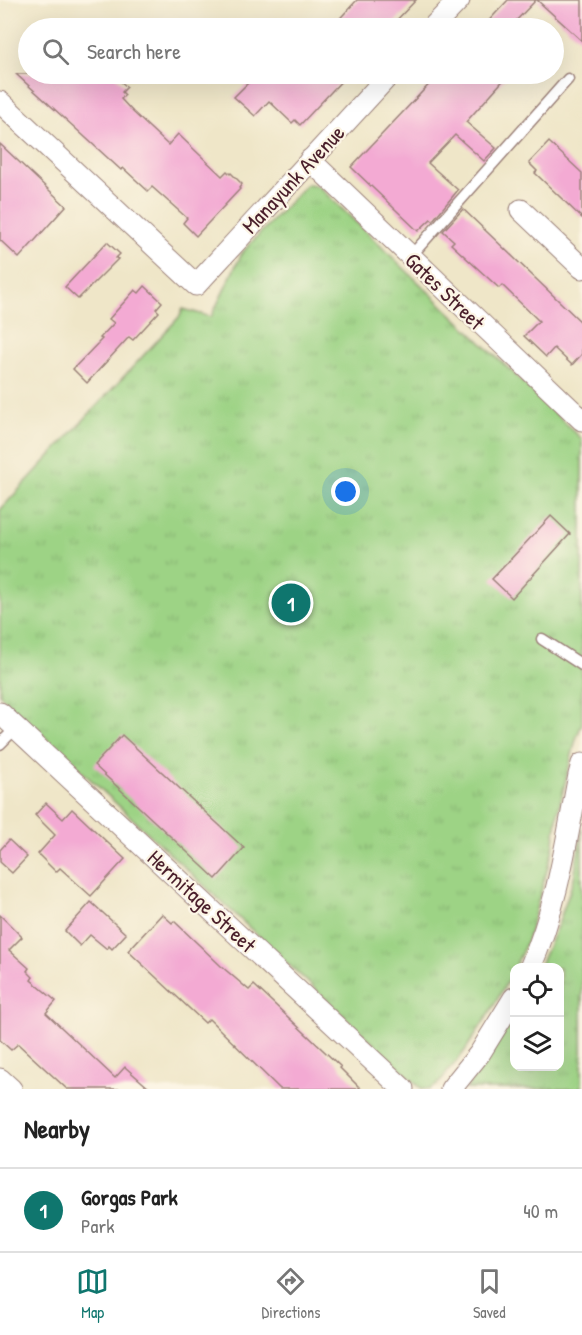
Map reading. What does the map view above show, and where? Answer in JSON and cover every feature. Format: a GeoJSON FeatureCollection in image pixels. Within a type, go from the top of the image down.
{"type":"FeatureCollection","features":[{"type":"Feature","properties":{"kind":"street"},"geometry":{"type":"LineString","coordinates":[[442,18],[459,0]]}},
{"type":"Feature","properties":{"kind":"street","name":"Manayunk Avenue"},"geometry":{"type":"LineString","coordinates":[[0,102],[196,285],[381,84]]}},
{"type":"Feature","properties":{"kind":"street","name":"Gates Street"},"geometry":{"type":"LineString","coordinates":[[310,160],[582,420]]}},
{"type":"Feature","properties":{"kind":"street"},"geometry":{"type":"LineString","coordinates":[[521,210],[582,268]]}},
{"type":"Feature","properties":{"kind":"street","name":"Hermitage Street"},"geometry":{"type":"LineString","coordinates":[[0,713],[403,1089]]}},
{"type":"Feature","properties":{"kind":"street"},"geometry":{"type":"LineString","coordinates":[[532,963],[545,932],[563,864],[582,764]]}},
{"type":"Feature","properties":{"kind":"street"},"geometry":{"type":"LineString","coordinates":[[451,1089],[480,1053],[510,1004]]}},
{"type":"Feature","properties":{"kind":"street"},"geometry":{"type":"LineString","coordinates":[[0,1079],[11,1089]]}},
{"type":"Feature","properties":{"kind":"lane"},"geometry":{"type":"LineString","coordinates":[[564,84],[568,79]]}},
{"type":"Feature","properties":{"kind":"lane"},"geometry":{"type":"LineString","coordinates":[[410,257],[564,84]]}},
{"type":"Feature","properties":{"kind":"lane"},"geometry":{"type":"LineString","coordinates":[[542,639],[582,664]]}},
{"type":"Feature","properties":{"kind":"lane"},"geometry":{"type":"LineString","coordinates":[[0,744],[16,728]]}},
{"type":"Feature","properties":{"kind":"green space"},"geometry":{"type":"Polygon","coordinates":[[[306,185],[318,186],[582,439],[582,723],[558,811],[553,849],[527,941],[517,963],[510,963],[510,977],[464,1052],[436,1086],[430,1089],[421,1088],[0,695],[0,510],[180,316],[183,309],[211,317],[242,253],[306,185]]]}},
{"type":"Feature","properties":{"kind":"green space"},"geometry":{"type":"Polygon","coordinates":[[[582,828],[582,1089],[466,1089],[510,1022],[510,1071],[564,1071],[564,963],[541,963],[559,922],[574,878],[582,828]]]}},
{"type":"Feature","properties":{"kind":"building"},"geometry":{"type":"Polygon","coordinates":[[[357,0],[416,0],[399,18],[340,18],[357,0]]]}},
{"type":"Feature","properties":{"kind":"building"},"geometry":{"type":"Polygon","coordinates":[[[508,0],[536,0],[519,18],[491,18],[508,0]]]}},
{"type":"Feature","properties":{"kind":"building"},"geometry":{"type":"Polygon","coordinates":[[[537,0],[582,0],[582,41],[564,25],[564,18],[557,18],[537,0]]]}},
{"type":"Feature","properties":{"kind":"building"},"geometry":{"type":"Polygon","coordinates":[[[27,84],[124,84],[127,87],[122,92],[125,95],[121,99],[168,145],[178,134],[222,176],[227,171],[242,184],[240,189],[196,236],[183,223],[187,218],[152,187],[148,191],[123,168],[121,170],[27,84]]]}},
{"type":"Feature","properties":{"kind":"building"},"geometry":{"type":"Polygon","coordinates":[[[247,84],[339,84],[300,125],[295,120],[292,123],[269,101],[255,116],[234,97],[247,84]]]}},
{"type":"Feature","properties":{"kind":"building"},"geometry":{"type":"Polygon","coordinates":[[[430,84],[500,84],[466,122],[496,148],[484,161],[455,135],[428,163],[458,190],[433,220],[431,219],[418,231],[351,167],[430,84]]]}},
{"type":"Feature","properties":{"kind":"building"},"geometry":{"type":"Polygon","coordinates":[[[549,142],[582,173],[582,218],[535,173],[537,171],[529,163],[549,142]]]}},
{"type":"Feature","properties":{"kind":"building"},"geometry":{"type":"Polygon","coordinates":[[[0,144],[66,206],[19,258],[0,240],[0,144]]]}},
{"type":"Feature","properties":{"kind":"building"},"geometry":{"type":"Polygon","coordinates":[[[463,209],[582,323],[582,354],[572,365],[554,348],[546,357],[524,336],[539,321],[502,285],[499,288],[451,244],[454,241],[443,231],[463,209]]]}},
{"type":"Feature","properties":{"kind":"building"},"geometry":{"type":"Polygon","coordinates":[[[107,242],[120,254],[116,258],[118,259],[78,299],[65,287],[107,242]]]}},
{"type":"Feature","properties":{"kind":"building"},"geometry":{"type":"Polygon","coordinates":[[[145,286],[162,302],[156,309],[159,312],[133,340],[129,337],[87,383],[73,369],[114,323],[109,319],[135,290],[139,293],[145,286]]]}},
{"type":"Feature","properties":{"kind":"building"},"geometry":{"type":"Polygon","coordinates":[[[551,516],[570,534],[512,598],[492,579],[551,516]]]}},
{"type":"Feature","properties":{"kind":"building"},"geometry":{"type":"Polygon","coordinates":[[[122,735],[244,848],[216,879],[94,765],[122,735]]]}},
{"type":"Feature","properties":{"kind":"building"},"geometry":{"type":"Polygon","coordinates":[[[46,803],[63,819],[72,809],[125,859],[91,896],[60,868],[56,872],[38,854],[55,835],[35,815],[46,803]]]}},
{"type":"Feature","properties":{"kind":"building"},"geometry":{"type":"Polygon","coordinates":[[[9,840],[27,857],[12,873],[0,862],[0,850],[9,840]]]}},
{"type":"Feature","properties":{"kind":"building"},"geometry":{"type":"Polygon","coordinates":[[[91,902],[126,934],[112,949],[109,946],[107,949],[90,935],[80,946],[65,931],[91,902]]]}},
{"type":"Feature","properties":{"kind":"building"},"geometry":{"type":"Polygon","coordinates":[[[162,914],[172,923],[174,921],[249,990],[254,985],[341,1067],[361,1089],[280,1089],[209,1019],[205,1023],[128,951],[162,914]]]}},
{"type":"Feature","properties":{"kind":"building"},"geometry":{"type":"Polygon","coordinates":[[[0,915],[22,937],[9,950],[29,968],[27,971],[33,977],[31,980],[56,1001],[46,1013],[115,1078],[125,1067],[150,1089],[67,1089],[18,1044],[11,1050],[0,1040],[0,915]]]}},
{"type":"Feature","properties":{"kind":"place","name":"Gorgas Park"},"geometry":{"type":"Point","coordinates":[291,603]}}]}
